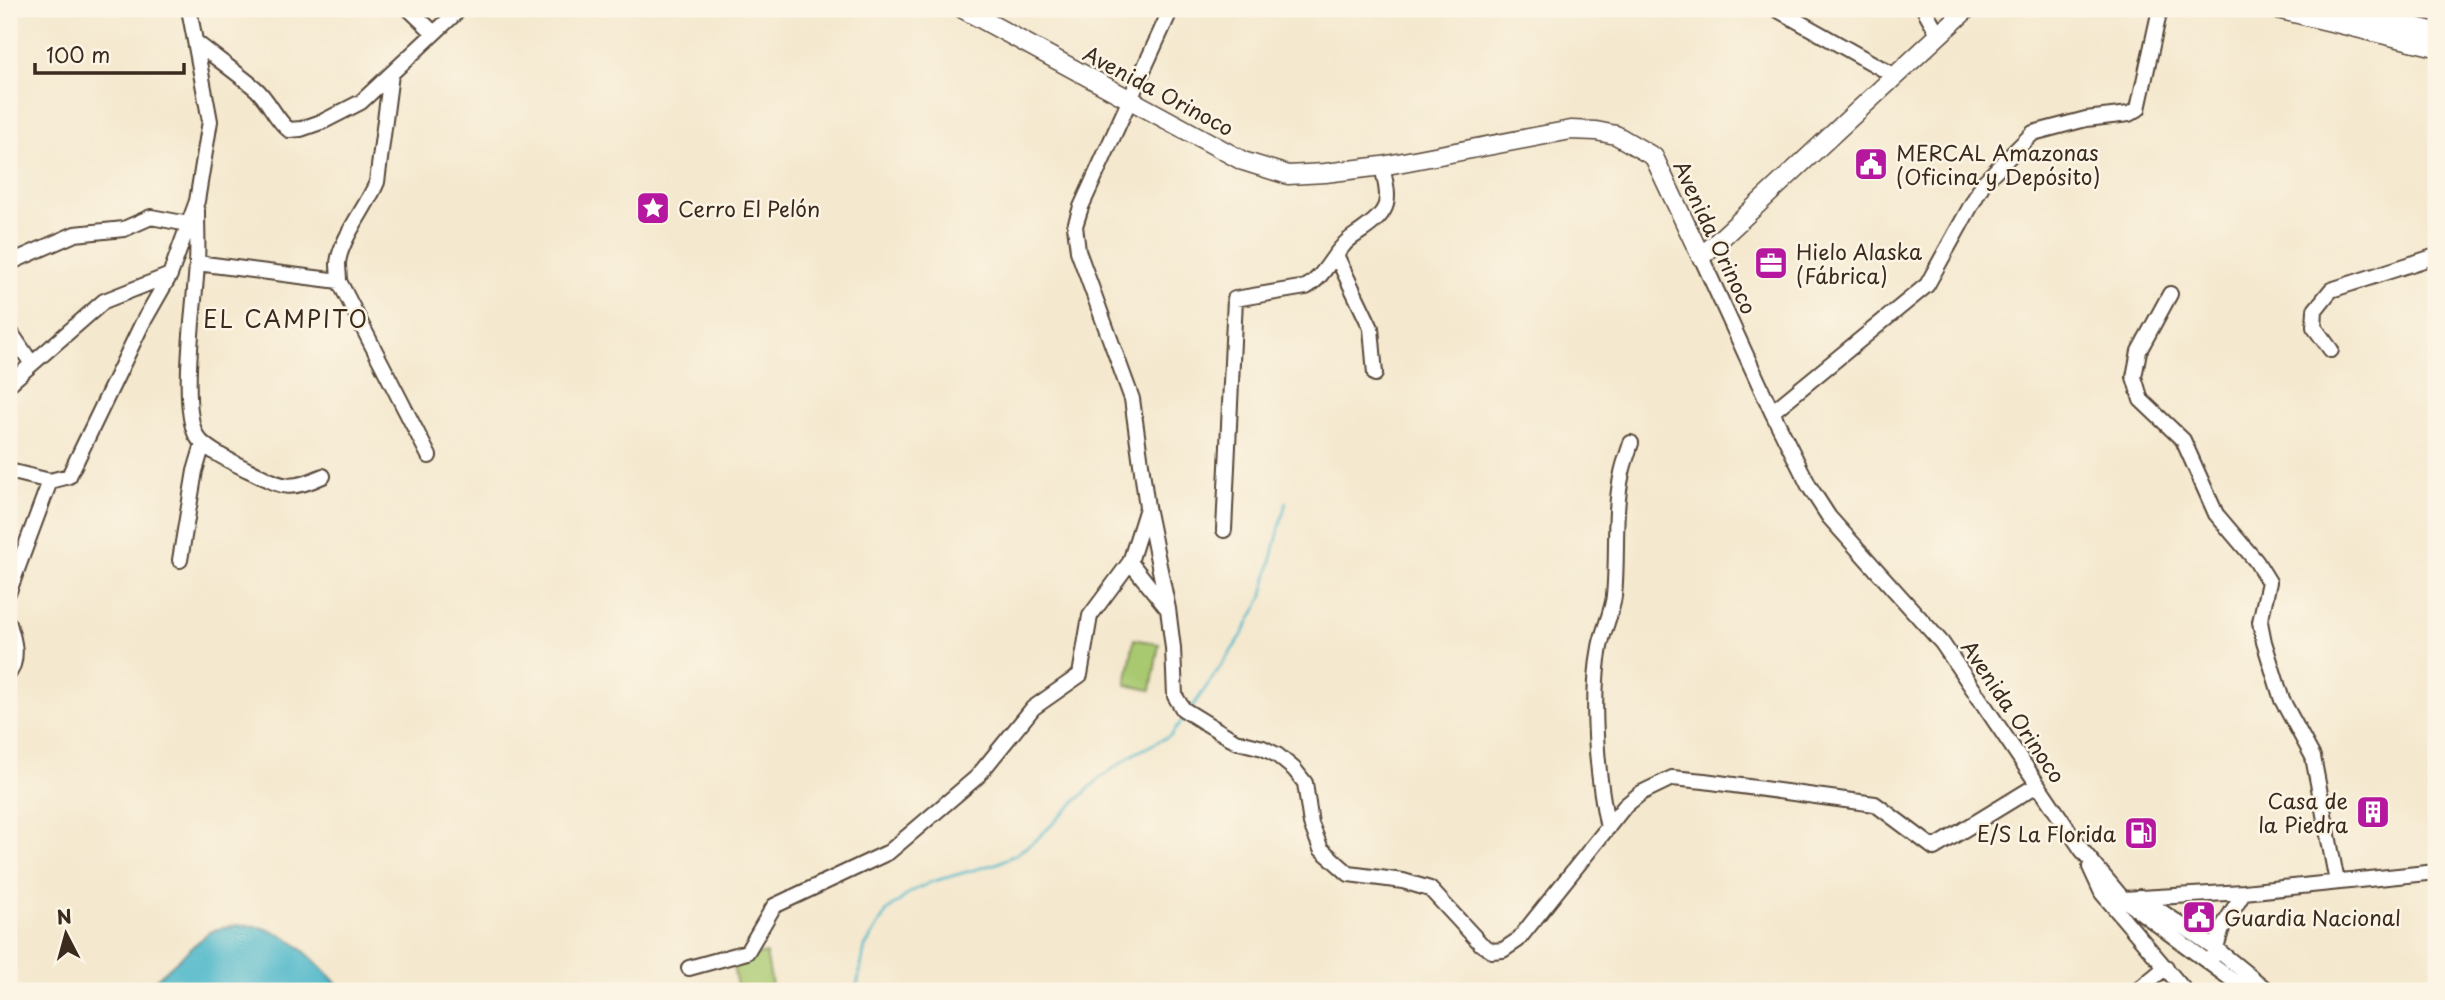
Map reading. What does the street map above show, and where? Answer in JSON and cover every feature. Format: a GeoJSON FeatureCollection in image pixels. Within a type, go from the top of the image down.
{"type":"FeatureCollection","features":[{"type":"Feature","properties":{"kind":"main road","name":"Avenida Orinoco"},"geometry":{"type":"LineString","coordinates":[[963,9],[1243,161],[1288,175],[1382,166],[1571,130],[1616,135],[1654,157],[1701,257]]}},
{"type":"Feature","properties":{"kind":"main road"},"geometry":{"type":"LineString","coordinates":[[1701,257],[1967,9]]}},
{"type":"Feature","properties":{"kind":"main road"},"geometry":{"type":"LineString","coordinates":[[2277,9],[2436,47]]}},
{"type":"Feature","properties":{"kind":"main road"},"geometry":{"type":"LineString","coordinates":[[2340,9],[2436,32]]}},
{"type":"Feature","properties":{"kind":"street"},"geometry":{"type":"LineString","coordinates":[[190,9],[210,121],[197,201],[197,262],[191,335],[191,419],[196,436],[203,444],[230,461],[286,488],[303,486],[323,477]]}},
{"type":"Feature","properties":{"kind":"street"},"geometry":{"type":"LineString","coordinates":[[409,9],[434,33]]}},
{"type":"Feature","properties":{"kind":"street"},"geometry":{"type":"LineString","coordinates":[[197,43],[256,88],[281,124],[289,130],[301,129],[324,121],[361,102],[460,9]]}},
{"type":"Feature","properties":{"kind":"street"},"geometry":{"type":"LineString","coordinates":[[1171,9],[1081,207],[1075,226],[1077,251],[1132,399],[1147,507],[1168,609],[1175,696],[1183,709],[1235,741],[1263,748],[1294,769],[1305,783],[1311,824],[1321,849],[1334,863],[1349,874],[1403,881],[1430,889],[1481,944],[1492,951],[1503,950],[1518,940],[1625,806],[1641,793],[1672,778],[1875,804],[1934,848],[2037,785]]}},
{"type":"Feature","properties":{"kind":"street"},"geometry":{"type":"LineString","coordinates":[[1776,9],[1895,76]]}},
{"type":"Feature","properties":{"kind":"street"},"geometry":{"type":"LineString","coordinates":[[1924,9],[1939,34]]}},
{"type":"Feature","properties":{"kind":"street"},"geometry":{"type":"LineString","coordinates":[[1772,412],[1927,285],[1984,181],[2033,133],[2086,119],[2129,114],[2138,109],[2160,9]]}},
{"type":"Feature","properties":{"kind":"street"},"geometry":{"type":"LineString","coordinates":[[391,74],[377,182],[338,261],[340,281],[429,456]]}},
{"type":"Feature","properties":{"kind":"street"},"geometry":{"type":"LineString","coordinates":[[1224,530],[1235,299],[1306,287],[1315,282],[1344,244],[1380,218],[1386,206],[1387,189],[1382,166]]}},
{"type":"Feature","properties":{"kind":"street"},"geometry":{"type":"LineString","coordinates":[[9,471],[50,481],[69,476],[142,324],[170,275],[197,201]]}},
{"type":"Feature","properties":{"kind":"street"},"geometry":{"type":"LineString","coordinates":[[9,263],[75,234],[124,229],[151,217],[188,224]]}},
{"type":"Feature","properties":{"kind":"street"},"geometry":{"type":"LineString","coordinates":[[1335,255],[1371,328],[1375,374]]}},
{"type":"Feature","properties":{"kind":"street"},"geometry":{"type":"LineString","coordinates":[[2331,350],[2314,327],[2315,310],[2331,290],[2436,256]]}},
{"type":"Feature","properties":{"kind":"street","name":"Avenida Orinoco"},"geometry":{"type":"LineString","coordinates":[[1701,257],[1772,412],[1829,517],[1942,643],[2082,850],[2123,899],[2247,991]]}},
{"type":"Feature","properties":{"kind":"street"},"geometry":{"type":"LineString","coordinates":[[197,262],[340,281]]}},
{"type":"Feature","properties":{"kind":"street"},"geometry":{"type":"LineString","coordinates":[[9,384],[104,301],[170,275]]}},
{"type":"Feature","properties":{"kind":"street"},"geometry":{"type":"LineString","coordinates":[[2169,294],[2139,351],[2134,377],[2141,400],[2183,440],[2216,514],[2256,561],[2269,582],[2260,622],[2264,642],[2282,700],[2313,757],[2337,882]]}},
{"type":"Feature","properties":{"kind":"street"},"geometry":{"type":"LineString","coordinates":[[9,330],[32,364]]}},
{"type":"Feature","properties":{"kind":"street"},"geometry":{"type":"LineString","coordinates":[[1608,828],[1601,793],[1595,692],[1600,646],[1613,600],[1616,523],[1622,472],[1631,443]]}},
{"type":"Feature","properties":{"kind":"street"},"geometry":{"type":"LineString","coordinates":[[180,560],[195,471],[203,444]]}},
{"type":"Feature","properties":{"kind":"street"},"geometry":{"type":"LineString","coordinates":[[9,591],[50,481]]}},
{"type":"Feature","properties":{"kind":"street"},"geometry":{"type":"LineString","coordinates":[[689,968],[747,952],[774,906],[889,852],[977,777],[1033,708],[1080,675],[1090,616],[1130,562],[1147,507]]}},
{"type":"Feature","properties":{"kind":"street"},"geometry":{"type":"LineString","coordinates":[[1130,562],[1168,609]]}},
{"type":"Feature","properties":{"kind":"street"},"geometry":{"type":"LineString","coordinates":[[9,624],[15,642],[14,666],[9,673]]}},
{"type":"Feature","properties":{"kind":"street"},"geometry":{"type":"LineString","coordinates":[[2082,850],[2102,893],[2185,991]]}},
{"type":"Feature","properties":{"kind":"street"},"geometry":{"type":"LineString","coordinates":[[2123,899],[2244,892],[2436,872]]}},
{"type":"Feature","properties":{"kind":"street","name":"Avenida Orinoco"},"geometry":{"type":"LineString","coordinates":[[2105,878],[2142,898],[2215,948],[2268,991]]}},
{"type":"Feature","properties":{"kind":"street"},"geometry":{"type":"LineString","coordinates":[[2211,963],[2222,928],[2244,892]]}},
{"type":"Feature","properties":{"kind":"street"},"geometry":{"type":"LineString","coordinates":[[2137,991],[2166,967]]}},
{"type":"Feature","properties":{"kind":"green space"},"geometry":{"type":"Polygon","coordinates":[[[1134,639],[1159,644],[1151,690],[1126,685],[1134,639]]]}},
{"type":"Feature","properties":{"kind":"green space"},"geometry":{"type":"Polygon","coordinates":[[[766,953],[773,991],[738,991],[732,960],[766,953]]]}},
{"type":"Feature","properties":{"kind":"water"},"geometry":{"type":"Polygon","coordinates":[[[240,925],[273,931],[286,938],[310,956],[344,991],[149,991],[154,981],[208,933],[240,925]]]}},
{"type":"Feature","properties":{"kind":"waterway"},"geometry":{"type":"LineString","coordinates":[[1191,709],[1241,637],[1262,598],[1286,502]]}},
{"type":"Feature","properties":{"kind":"waterway"},"geometry":{"type":"LineString","coordinates":[[856,991],[865,947],[887,911],[911,892],[931,882],[998,863],[1015,855],[1036,840],[1101,777],[1134,754],[1171,735],[1185,717]]}},
{"type":"Feature","properties":{"kind":"place","name":"MERCAL Amazonas (Oficina y Depósito)"},"geometry":{"type":"Point","coordinates":[1871,164]}},
{"type":"Feature","properties":{"kind":"place","name":"Cerro El Pelón"},"geometry":{"type":"Point","coordinates":[653,208]}},
{"type":"Feature","properties":{"kind":"place","name":"Hielo Alaska (Fábrica)"},"geometry":{"type":"Point","coordinates":[1771,263]}},
{"type":"Feature","properties":{"kind":"place","name":"Casa de la Piedra"},"geometry":{"type":"Point","coordinates":[2373,812]}},
{"type":"Feature","properties":{"kind":"place","name":"E/S La Florida"},"geometry":{"type":"Point","coordinates":[2141,833]}},
{"type":"Feature","properties":{"kind":"place","name":"Guardia Nacional"},"geometry":{"type":"Point","coordinates":[2199,917]}},
{"type":"Feature","properties":{"kind":"district","name":"EL CAMPITO"},"geometry":{"type":"Point","coordinates":[286,318]}}]}
